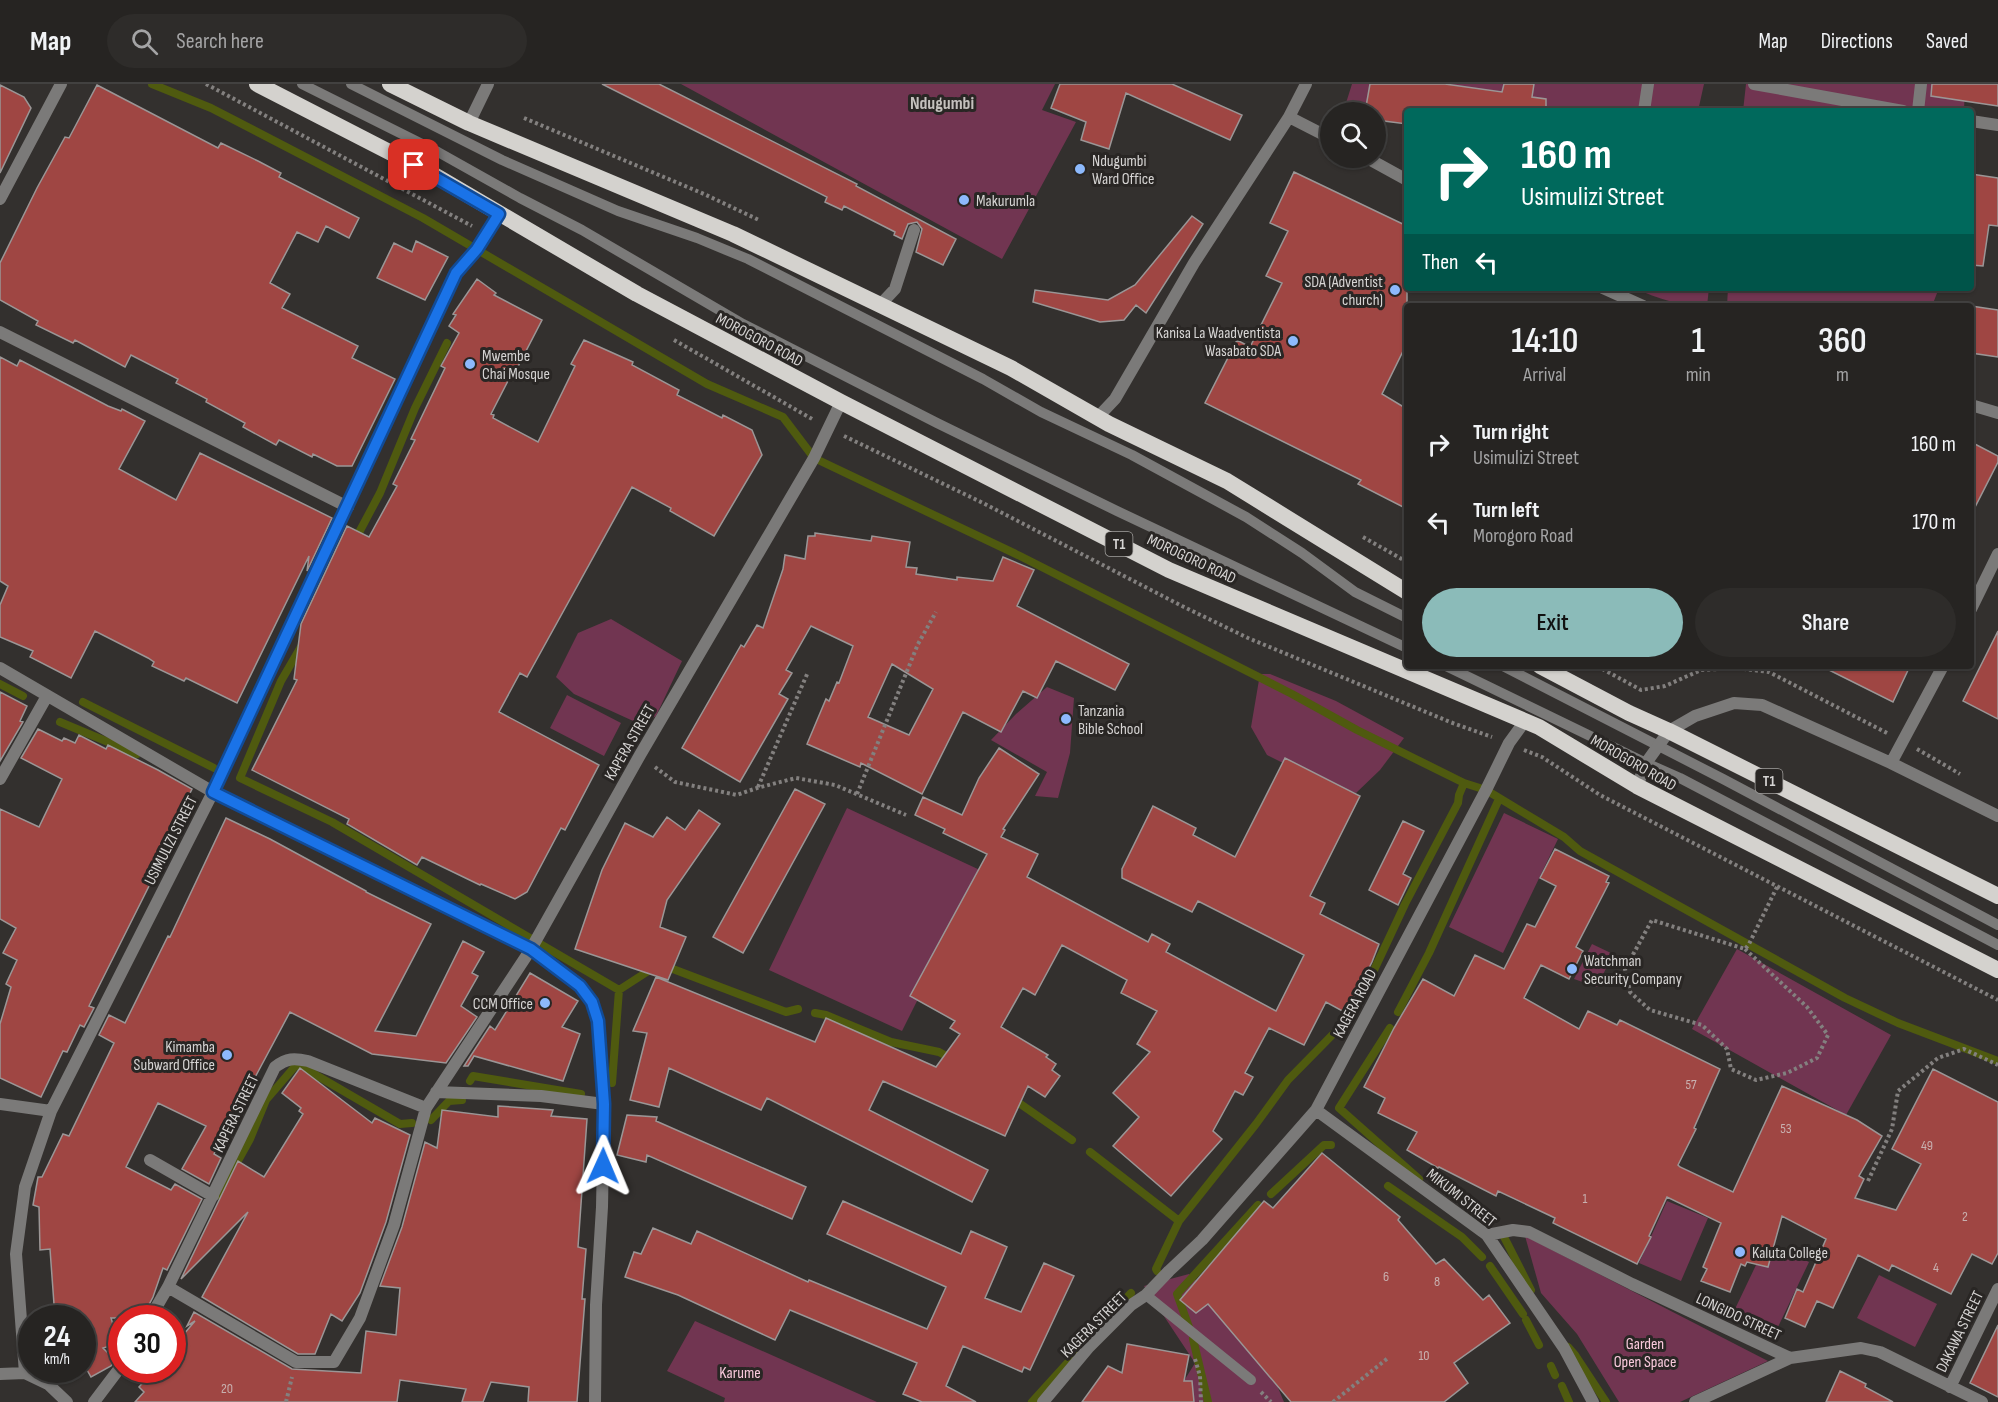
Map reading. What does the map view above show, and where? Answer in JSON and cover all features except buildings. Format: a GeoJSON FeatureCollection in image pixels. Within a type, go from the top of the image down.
{"type":"FeatureCollection","features":[{"type":"Feature","properties":{"kind":"highway","name":"MOROGORO ROAD"},"geometry":{"type":"LineString","coordinates":[[257,84],[434,175],[637,294],[841,402],[1169,570],[1525,721],[1637,786],[1998,970]]}},
{"type":"Feature","properties":{"kind":"highway"},"geometry":{"type":"LineString","coordinates":[[390,84],[469,123],[733,234],[1011,368],[1098,417],[1227,481],[1404,590]]}},
{"type":"Feature","properties":{"kind":"highway","name":"T1"},"geometry":{"type":"LineString","coordinates":[[1546,669],[1629,713],[1998,896]]}},
{"type":"Feature","properties":{"kind":"street"},"geometry":{"type":"LineString","coordinates":[[0,199],[61,84]]}},
{"type":"Feature","properties":{"kind":"street"},"geometry":{"type":"LineString","coordinates":[[469,123],[488,84]]}},
{"type":"Feature","properties":{"kind":"street"},"geometry":{"type":"LineString","coordinates":[[1098,417],[1115,399],[1194,263],[1289,117],[1306,84]]}},
{"type":"Feature","properties":{"kind":"street"},"geometry":{"type":"LineString","coordinates":[[1644,108],[1648,84]]}},
{"type":"Feature","properties":{"kind":"street"},"geometry":{"type":"LineString","coordinates":[[1754,84],[1886,108]]}},
{"type":"Feature","properties":{"kind":"street"},"geometry":{"type":"LineString","coordinates":[[1918,108],[1921,84]]}},
{"type":"Feature","properties":{"kind":"street"},"geometry":{"type":"LineString","coordinates":[[1289,117],[1320,133]]}},
{"type":"Feature","properties":{"kind":"street"},"geometry":{"type":"LineString","coordinates":[[1974,121],[1998,125]]}},
{"type":"Feature","properties":{"kind":"street"},"geometry":{"type":"LineString","coordinates":[[1385,168],[1404,178]]}},
{"type":"Feature","properties":{"kind":"street","name":"USIMULIZI STREET"},"geometry":{"type":"LineString","coordinates":[[20,1305],[16,1254],[25,1187],[51,1111],[213,792],[456,273],[477,249],[499,214]]}},
{"type":"Feature","properties":{"kind":"street"},"geometry":{"type":"LineString","coordinates":[[880,305],[895,289],[914,230]]}},
{"type":"Feature","properties":{"kind":"street"},"geometry":{"type":"LineString","coordinates":[[1615,291],[1637,303]]}},
{"type":"Feature","properties":{"kind":"street"},"geometry":{"type":"LineString","coordinates":[[0,332],[348,507]]}},
{"type":"Feature","properties":{"kind":"street","name":"KAPERA STREET"},"geometry":{"type":"LineString","coordinates":[[168,1287],[296,1362],[334,1362],[360,1318],[394,1225],[426,1108],[531,949],[640,755],[814,458],[841,402]]}},
{"type":"Feature","properties":{"kind":"street"},"geometry":{"type":"LineString","coordinates":[[1974,406],[1998,413]]}},
{"type":"Feature","properties":{"kind":"street"},"geometry":{"type":"LineString","coordinates":[[1974,603],[1998,554]]}},
{"type":"Feature","properties":{"kind":"street"},"geometry":{"type":"LineString","coordinates":[[0,668],[213,792],[531,949],[580,986],[592,1002],[598,1021],[604,1104],[602,1207],[596,1305],[595,1402]]}},
{"type":"Feature","properties":{"kind":"street"},"geometry":{"type":"LineString","coordinates":[[1891,763],[1940,669]]}},
{"type":"Feature","properties":{"kind":"street"},"geometry":{"type":"LineString","coordinates":[[0,779],[47,696]]}},
{"type":"Feature","properties":{"kind":"street"},"geometry":{"type":"LineString","coordinates":[[1637,786],[1646,763],[1669,731],[1695,716],[1734,703],[1762,705],[1891,763],[1998,816]]}},
{"type":"Feature","properties":{"kind":"street","name":"KAGERA ROAD"},"geometry":{"type":"LineString","coordinates":[[1169,1271],[1202,1240],[1316,1110],[1481,801],[1509,743],[1525,721]]}},
{"type":"Feature","properties":{"kind":"street","name":"KAPERA STREET"},"geometry":{"type":"LineString","coordinates":[[158,1305],[275,1067],[293,1058],[308,1061],[426,1108]]}},
{"type":"Feature","properties":{"kind":"street"},"geometry":{"type":"LineString","coordinates":[[436,1092],[541,1096],[604,1104]]}},
{"type":"Feature","properties":{"kind":"street"},"geometry":{"type":"LineString","coordinates":[[0,1104],[51,1111]]}},
{"type":"Feature","properties":{"kind":"street","name":"MIKUMI STREET"},"geometry":{"type":"LineString","coordinates":[[1316,1110],[1486,1235],[1564,1348],[1593,1402]]}},
{"type":"Feature","properties":{"kind":"street"},"geometry":{"type":"LineString","coordinates":[[150,1160],[213,1196]]}},
{"type":"Feature","properties":{"kind":"street","name":"LONGIDO STREET"},"geometry":{"type":"LineString","coordinates":[[1486,1235],[1513,1230],[1529,1232],[1632,1284],[1790,1358],[1861,1348],[1881,1352],[1982,1402]]}},
{"type":"Feature","properties":{"kind":"street","name":"KAGERA STREET"},"geometry":{"type":"LineString","coordinates":[[1043,1402],[1089,1347],[1169,1271]]}},
{"type":"Feature","properties":{"kind":"street","name":"DAKAWA STREET"},"geometry":{"type":"LineString","coordinates":[[1950,1387],[1998,1289]]}},
{"type":"Feature","properties":{"kind":"street"},"geometry":{"type":"LineString","coordinates":[[1695,1402],[1790,1358]]}},
{"type":"Feature","properties":{"kind":"street"},"geometry":{"type":"LineString","coordinates":[[0,1374],[18,1373]]}},
{"type":"Feature","properties":{"kind":"street"},"geometry":{"type":"LineString","coordinates":[[46,1383],[67,1402]]}},
{"type":"Feature","properties":{"kind":"street"},"geometry":{"type":"LineString","coordinates":[[94,1402],[108,1383]]}},
{"type":"Feature","properties":{"kind":"lane","name":"MOROGORO ROAD"},"geometry":{"type":"LineString","coordinates":[[302,84],[438,152],[582,230],[743,324],[1117,511],[1404,647]]}},
{"type":"Feature","properties":{"kind":"lane"},"geometry":{"type":"LineString","coordinates":[[351,84],[502,160],[618,212],[697,238],[769,270],[983,379],[1041,412],[1132,454],[1246,518],[1302,553],[1355,592],[1404,616]]}},
{"type":"Feature","properties":{"kind":"lane","name":"MOROGORO ROAD"},"geometry":{"type":"LineString","coordinates":[[1452,669],[1680,778],[1998,945]]}},
{"type":"Feature","properties":{"kind":"lane","name":"MOROGORO ROAD"},"geometry":{"type":"LineString","coordinates":[[1509,669],[1561,694],[1998,925]]}},
{"type":"Feature","properties":{"kind":"lane"},"geometry":{"type":"LineString","coordinates":[[1146,1295],[1251,1380]]}},
{"type":"Feature","properties":{"kind":"path"},"geometry":{"type":"LineString","coordinates":[[856,794],[918,644],[936,612]]}},
{"type":"Feature","properties":{"kind":"path"},"geometry":{"type":"LineString","coordinates":[[758,788],[808,672]]}},
{"type":"Feature","properties":{"kind":"path"},"geometry":{"type":"LineString","coordinates":[[640,755],[675,782],[737,795],[796,778],[835,785],[906,815]]}},
{"type":"Feature","properties":{"kind":"path"},"geometry":{"type":"LineString","coordinates":[[1744,948],[1749,944],[1777,888]]}},
{"type":"Feature","properties":{"kind":"path"},"geometry":{"type":"LineString","coordinates":[[1652,920],[1744,948],[1807,1007],[1828,1035],[1817,1059],[1786,1073],[1756,1080],[1731,1069],[1727,1049],[1702,1025],[1650,1010],[1630,992],[1624,969],[1652,920]]}},
{"type":"Feature","properties":{"kind":"path"},"geometry":{"type":"LineString","coordinates":[[1868,1181],[1892,1129],[1898,1090],[1938,1058],[1964,1049],[1998,1065]]}},
{"type":"Feature","properties":{"kind":"path"},"geometry":{"type":"LineString","coordinates":[[1185,1327],[1200,1376],[1201,1402]]}},
{"type":"Feature","properties":{"kind":"path"},"geometry":{"type":"LineString","coordinates":[[1333,1402],[1388,1358]]}},
{"type":"Feature","properties":{"kind":"green space","name":"Makurumla"},"geometry":{"type":"Polygon","coordinates":[[[681,84],[1055,84],[1042,110],[1076,122],[1002,259],[681,84]]]}},
{"type":"Feature","properties":{"kind":"green space"},"geometry":{"type":"Polygon","coordinates":[[[1352,84],[1704,84],[1699,108],[1404,108],[1404,114],[1386,111],[1386,102],[1346,102],[1352,84]]]}},
{"type":"Feature","properties":{"kind":"green space"},"geometry":{"type":"Polygon","coordinates":[[[1746,84],[1965,84],[1964,108],[1743,108],[1746,84]]]}},
{"type":"Feature","properties":{"kind":"green space"},"geometry":{"type":"Polygon","coordinates":[[[1642,291],[1709,291],[1707,303],[1679,303],[1642,291]]]}},
{"type":"Feature","properties":{"kind":"green space"},"geometry":{"type":"Polygon","coordinates":[[[1728,291],[1938,291],[1933,303],[1727,303],[1728,291]]]}},
{"type":"Feature","properties":{"kind":"green space"},"geometry":{"type":"Polygon","coordinates":[[[611,619],[682,661],[656,716],[642,725],[574,694],[556,677],[578,633],[611,619]]]}},
{"type":"Feature","properties":{"kind":"green space"},"geometry":{"type":"Polygon","coordinates":[[[1260,674],[1270,674],[1336,701],[1404,738],[1380,770],[1356,793],[1305,774],[1267,755],[1251,727],[1260,674]]]}},
{"type":"Feature","properties":{"kind":"green space"},"geometry":{"type":"Polygon","coordinates":[[[1047,687],[1074,698],[1070,753],[1058,798],[1035,796],[1047,772],[991,740],[1047,687]]]}},
{"type":"Feature","properties":{"kind":"green space"},"geometry":{"type":"Polygon","coordinates":[[[567,695],[621,723],[604,756],[550,728],[567,695]]]}},
{"type":"Feature","properties":{"kind":"green space"},"geometry":{"type":"Polygon","coordinates":[[[847,808],[982,871],[902,1031],[769,970],[847,808]]]}},
{"type":"Feature","properties":{"kind":"green space"},"geometry":{"type":"Polygon","coordinates":[[[1504,813],[1558,839],[1503,953],[1449,927],[1504,813]]]}},
{"type":"Feature","properties":{"kind":"green space"},"geometry":{"type":"Polygon","coordinates":[[[1592,944],[1613,954],[1597,987],[1574,979],[1592,944]]]}},
{"type":"Feature","properties":{"kind":"green space"},"geometry":{"type":"Polygon","coordinates":[[[1737,949],[1891,1035],[1846,1115],[1692,1029],[1737,949]]]}},
{"type":"Feature","properties":{"kind":"green space"},"geometry":{"type":"Polygon","coordinates":[[[1667,1201],[1708,1218],[1681,1281],[1639,1263],[1667,1201]]]}},
{"type":"Feature","properties":{"kind":"green space","name":"Garden Open Space"},"geometry":{"type":"Polygon","coordinates":[[[1525,1236],[1768,1361],[1680,1402],[1619,1402],[1577,1334],[1541,1293],[1525,1236]]]}},
{"type":"Feature","properties":{"kind":"green space"},"geometry":{"type":"Polygon","coordinates":[[[1767,1242],[1809,1262],[1777,1329],[1735,1309],[1767,1242]]]}},
{"type":"Feature","properties":{"kind":"green space"},"geometry":{"type":"Polygon","coordinates":[[[1189,1274],[1256,1335],[1284,1402],[1171,1402],[1195,1363],[1144,1286],[1189,1274]]]}},
{"type":"Feature","properties":{"kind":"green space"},"geometry":{"type":"Polygon","coordinates":[[[1879,1275],[1937,1304],[1915,1347],[1857,1318],[1879,1275]]]}},
{"type":"Feature","properties":{"kind":"green space","name":"Karume"},"geometry":{"type":"Polygon","coordinates":[[[695,1321],[877,1402],[724,1402],[725,1398],[667,1371],[695,1321]]]}},
{"type":"Feature","properties":{"kind":"waterway"},"geometry":{"type":"LineString","coordinates":[[152,84],[211,108],[423,218],[707,384],[783,417],[814,458],[1020,556],[1464,783],[1486,790],[1564,837],[1580,851],[1845,998],[1898,1023],[1998,1061]]}},
{"type":"Feature","properties":{"kind":"waterway"},"geometry":{"type":"LineString","coordinates":[[355,540],[380,493],[415,408],[447,343]]}},
{"type":"Feature","properties":{"kind":"waterway"},"geometry":{"type":"LineString","coordinates":[[302,645],[281,681],[240,778],[332,822],[619,990]]}},
{"type":"Feature","properties":{"kind":"waterway"},"geometry":{"type":"LineString","coordinates":[[0,684],[23,696]]}},
{"type":"Feature","properties":{"kind":"waterway"},"geometry":{"type":"LineString","coordinates":[[83,702],[214,768]]}},
{"type":"Feature","properties":{"kind":"waterway"},"geometry":{"type":"LineString","coordinates":[[60,722],[137,754]]}},
{"type":"Feature","properties":{"kind":"waterway"},"geometry":{"type":"LineString","coordinates":[[1157,1271],[1179,1221],[1288,1080],[1344,1023],[1360,1000],[1405,904],[1458,803],[1464,783]]}},
{"type":"Feature","properties":{"kind":"waterway"},"geometry":{"type":"LineString","coordinates":[[1398,1012],[1429,953],[1499,799]]}},
{"type":"Feature","properties":{"kind":"waterway"},"geometry":{"type":"LineString","coordinates":[[665,966],[786,1012],[798,1009]]}},
{"type":"Feature","properties":{"kind":"waterway"},"geometry":{"type":"LineString","coordinates":[[612,1083],[619,990],[653,968]]}},
{"type":"Feature","properties":{"kind":"waterway"},"geometry":{"type":"LineString","coordinates":[[815,1013],[826,1015],[891,1042],[939,1052],[952,1059]]}},
{"type":"Feature","properties":{"kind":"waterway"},"geometry":{"type":"LineString","coordinates":[[1390,1028],[1339,1108],[1419,1179]]}},
{"type":"Feature","properties":{"kind":"waterway"},"geometry":{"type":"LineString","coordinates":[[219,1195],[250,1139],[266,1100],[297,1064],[400,1124],[412,1123]]}},
{"type":"Feature","properties":{"kind":"waterway"},"geometry":{"type":"LineString","coordinates":[[470,1081],[473,1076],[581,1094]]}},
{"type":"Feature","properties":{"kind":"waterway"},"geometry":{"type":"LineString","coordinates":[[1012,1098],[1072,1140]]}},
{"type":"Feature","properties":{"kind":"waterway"},"geometry":{"type":"LineString","coordinates":[[431,1120],[449,1101],[462,1100]]}},
{"type":"Feature","properties":{"kind":"waterway"},"geometry":{"type":"LineString","coordinates":[[1271,1194],[1324,1145],[1331,1145]]}},
{"type":"Feature","properties":{"kind":"waterway"},"geometry":{"type":"LineString","coordinates":[[1090,1152],[1179,1221]]}},
{"type":"Feature","properties":{"kind":"waterway"},"geometry":{"type":"LineString","coordinates":[[1388,1186],[1462,1237],[1482,1257]]}},
{"type":"Feature","properties":{"kind":"waterway"},"geometry":{"type":"LineString","coordinates":[[1189,1327],[1177,1294],[1258,1205]]}},
{"type":"Feature","properties":{"kind":"waterway"},"geometry":{"type":"LineString","coordinates":[[1502,1233],[1531,1290]]}},
{"type":"Feature","properties":{"kind":"waterway"},"geometry":{"type":"LineString","coordinates":[[1490,1266],[1523,1314]]}},
{"type":"Feature","properties":{"kind":"waterway"},"geometry":{"type":"LineString","coordinates":[[1032,1402],[1131,1293]]}},
{"type":"Feature","properties":{"kind":"waterway"},"geometry":{"type":"LineString","coordinates":[[1526,1320],[1539,1345]]}},
{"type":"Feature","properties":{"kind":"waterway"},"geometry":{"type":"LineString","coordinates":[[1193,1339],[1208,1402]]}},
{"type":"Feature","properties":{"kind":"waterway"},"geometry":{"type":"LineString","coordinates":[[1568,1347],[1606,1402]]}},
{"type":"Feature","properties":{"kind":"waterway"},"geometry":{"type":"LineString","coordinates":[[1551,1366],[1555,1375]]}},
{"type":"Feature","properties":{"kind":"waterway"},"geometry":{"type":"LineString","coordinates":[[1562,1386],[1569,1402]]}},
{"type":"Feature","properties":{"kind":"place","name":"Ndugumbi Ward Office"},"geometry":{"type":"Point","coordinates":[1080,169]}},
{"type":"Feature","properties":{"kind":"place","name":"Makurumla"},"geometry":{"type":"Point","coordinates":[964,200]}},
{"type":"Feature","properties":{"kind":"place","name":"SDA (Adventist church)"},"geometry":{"type":"Point","coordinates":[1395,290]}},
{"type":"Feature","properties":{"kind":"place","name":"Kanisa La Waadventista Wasabato SDA"},"geometry":{"type":"Point","coordinates":[1293,341]}},
{"type":"Feature","properties":{"kind":"place","name":"Mwembe Chai Mosque"},"geometry":{"type":"Point","coordinates":[470,364]}},
{"type":"Feature","properties":{"kind":"place","name":"Tanzania Bible School"},"geometry":{"type":"Point","coordinates":[1066,719]}},
{"type":"Feature","properties":{"kind":"place","name":"Watchman Security Company"},"geometry":{"type":"Point","coordinates":[1572,969]}},
{"type":"Feature","properties":{"kind":"place","name":"CCM Office"},"geometry":{"type":"Point","coordinates":[545,1003]}},
{"type":"Feature","properties":{"kind":"place","name":"Kimamba Subward Office"},"geometry":{"type":"Point","coordinates":[227,1055]}},
{"type":"Feature","properties":{"kind":"place","name":"Kaluta College"},"geometry":{"type":"Point","coordinates":[1740,1252]}},
{"type":"Feature","properties":{"kind":"district","name":"Ndugumbi"},"geometry":{"type":"Point","coordinates":[942,103]}},
{"type":"Feature","properties":{"kind":"route"},"geometry":{"type":"LineString","coordinates":[[414,165],[499,214],[477,249],[456,273],[213,792],[531,949],[580,986],[592,1002],[598,1021],[604,1104],[603,1166]]}}]}
